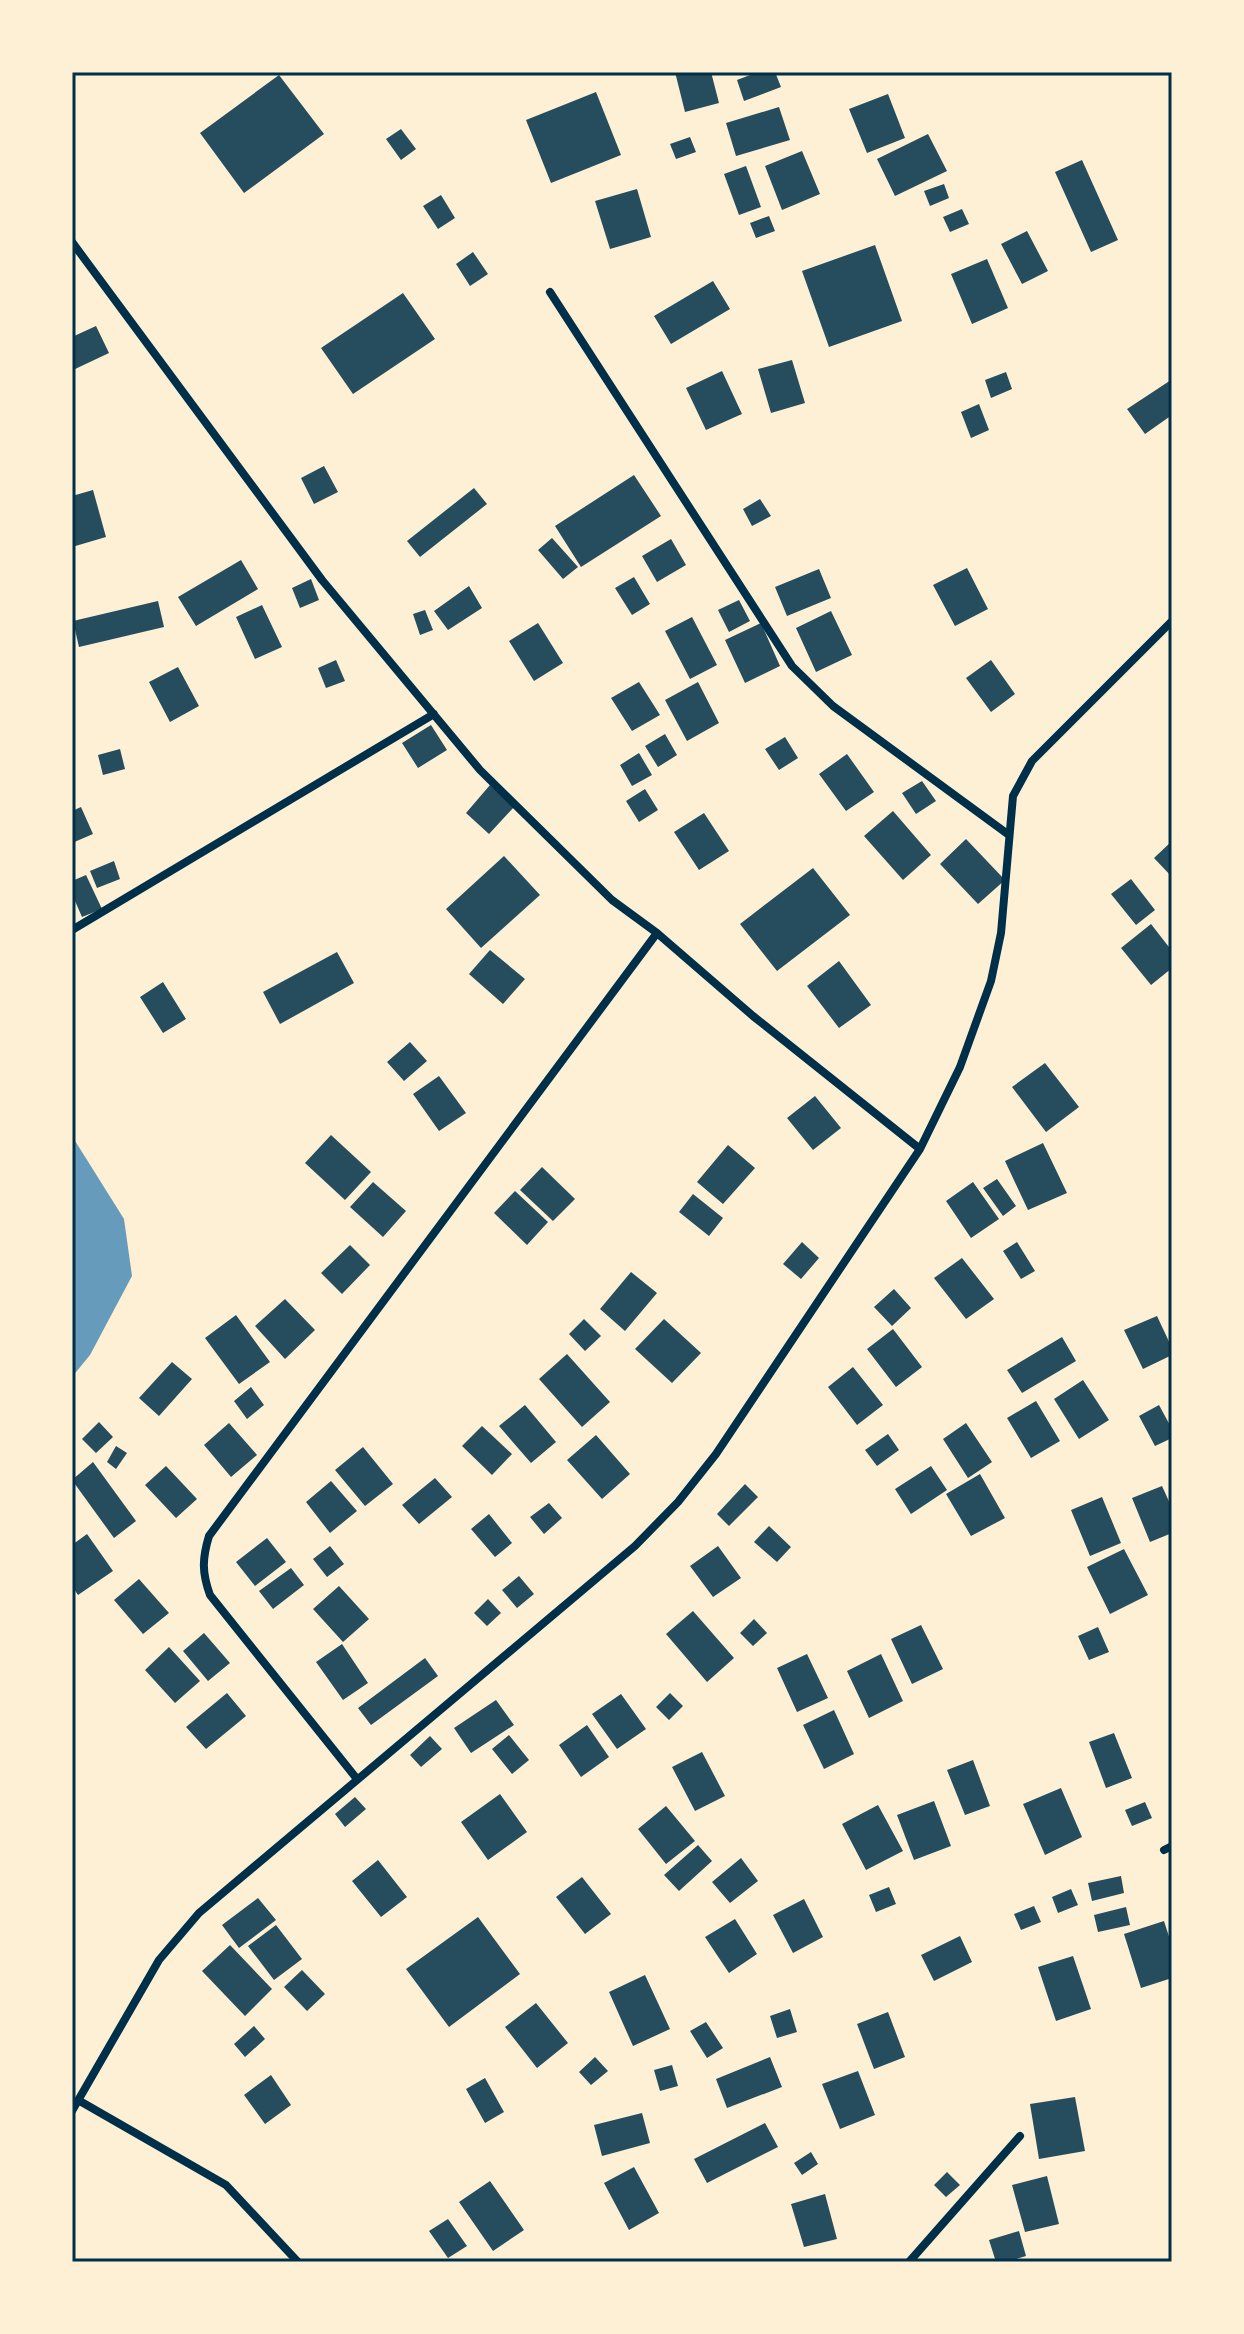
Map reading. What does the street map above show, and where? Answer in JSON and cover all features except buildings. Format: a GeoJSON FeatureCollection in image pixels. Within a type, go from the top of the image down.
{"type":"FeatureCollection","features":[{"type":"Feature","properties":{"kind":"street"},"geometry":{"type":"LineString","coordinates":[[72,242],[322,580],[480,770],[612,900],[657,933],[753,1016],[920,1149]]}},
{"type":"Feature","properties":{"kind":"street"},"geometry":{"type":"LineString","coordinates":[[550,292],[792,666],[833,706],[1009,835]]}},
{"type":"Feature","properties":{"kind":"street"},"geometry":{"type":"LineString","coordinates":[[72,2111],[159,1960],[199,1913],[635,1546],[678,1502],[716,1454],[920,1149],[960,1067],[991,981],[1002,921],[1013,796],[1032,761],[1172,621]]}},
{"type":"Feature","properties":{"kind":"street"},"geometry":{"type":"LineString","coordinates":[[72,930],[434,714]]}},
{"type":"Feature","properties":{"kind":"street"},"geometry":{"type":"LineString","coordinates":[[357,1779],[210,1595],[203,1576],[203,1556],[209,1536],[657,933]]}},
{"type":"Feature","properties":{"kind":"street"},"geometry":{"type":"LineString","coordinates":[[78,2100],[226,2185],[298,2262]]}},
{"type":"Feature","properties":{"kind":"street"},"geometry":{"type":"LineString","coordinates":[[909,2262],[1020,2136]]}},
{"type":"Feature","properties":{"kind":"water"},"geometry":{"type":"Polygon","coordinates":[[[72,1136],[124,1219],[132,1276],[90,1355],[72,1377],[72,1136]]]}}]}
